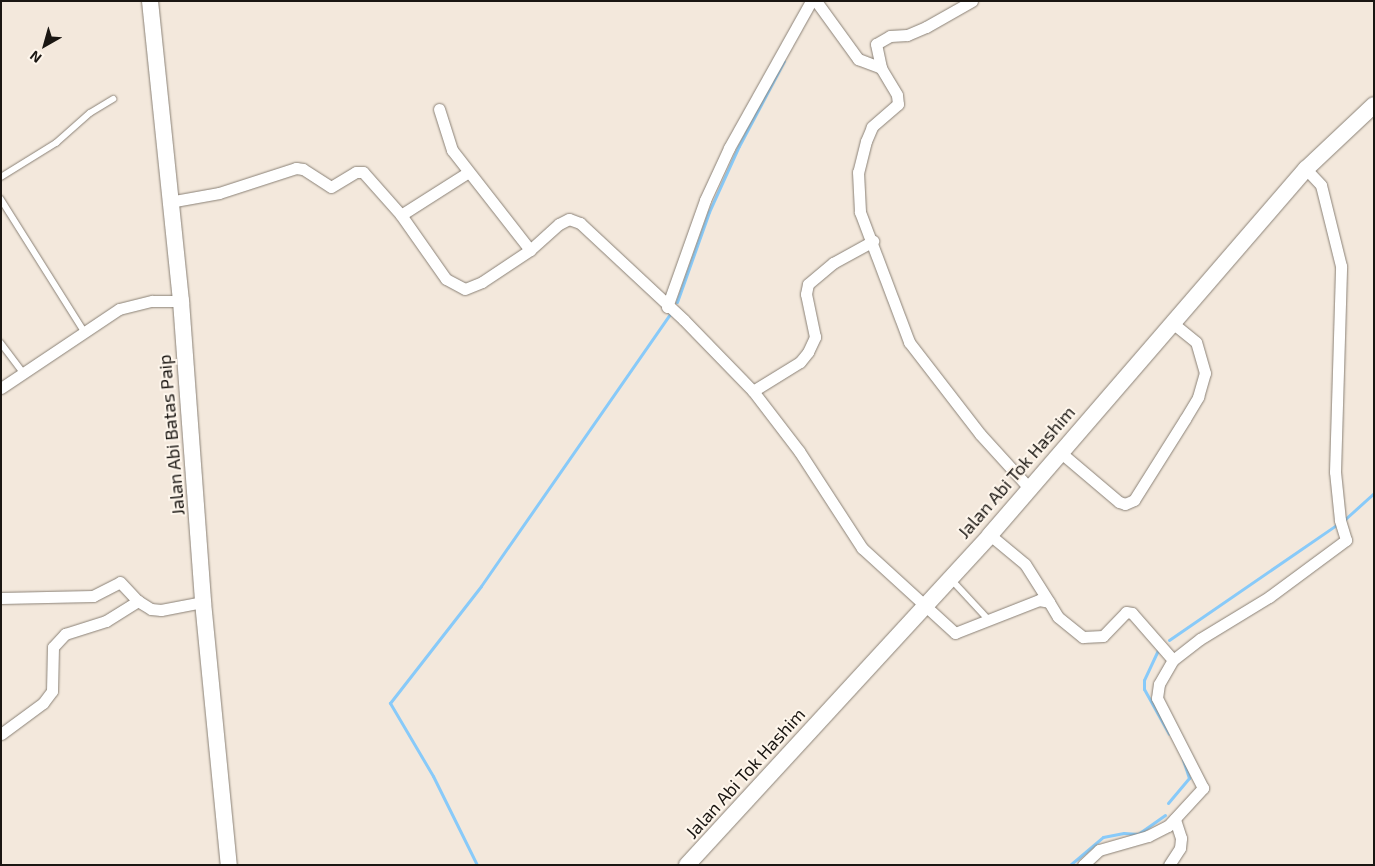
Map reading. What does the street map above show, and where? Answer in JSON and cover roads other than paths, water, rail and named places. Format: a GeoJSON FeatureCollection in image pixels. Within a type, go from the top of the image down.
{"type":"FeatureCollection","features":[{"type":"Feature","properties":{"kind":"main road","name":"Jalan Abi Batas Paip"},"geometry":{"type":"LineString","coordinates":[[150,1],[169,202],[181,301],[203,602],[229,865]]}},
{"type":"Feature","properties":{"kind":"main road","name":"Jalan Abi Tok Hashim"},"geometry":{"type":"LineString","coordinates":[[687,865],[741,810],[990,534],[1171,322],[1306,170],[1374,105]]}},
{"type":"Feature","properties":{"kind":"street"},"geometry":{"type":"LineString","coordinates":[[667,307],[705,200],[729,148],[811,1]]}},
{"type":"Feature","properties":{"kind":"street"},"geometry":{"type":"LineString","coordinates":[[816,1],[858,59],[881,68]]}},
{"type":"Feature","properties":{"kind":"street"},"geometry":{"type":"LineString","coordinates":[[972,1],[926,27],[880,41],[875,50],[881,68],[897,94],[898,104],[872,127],[858,172],[860,212],[873,242],[909,342],[980,434],[1030,489]]}},
{"type":"Feature","properties":{"kind":"street"},"geometry":{"type":"LineString","coordinates":[[440,109],[452,150],[467,173],[530,250]]}},
{"type":"Feature","properties":{"kind":"street"},"geometry":{"type":"LineString","coordinates":[[169,202],[219,193],[296,168],[303,169],[331,187],[356,172],[363,172],[401,215],[446,279],[456,286],[465,288],[482,282],[530,250],[559,224],[569,219],[580,223],[667,307],[684,320],[753,391],[799,451],[862,548],[955,633],[990,621],[1024,603],[1049,602]]}},
{"type":"Feature","properties":{"kind":"street"},"geometry":{"type":"LineString","coordinates":[[1083,865],[1099,850],[1148,836],[1175,819],[1204,788],[1157,698],[1159,684],[1173,660],[1200,639],[1269,597],[1346,540],[1340,520],[1335,472],[1341,266],[1321,185],[1306,170]]}},
{"type":"Feature","properties":{"kind":"street"},"geometry":{"type":"LineString","coordinates":[[401,215],[467,173]]}},
{"type":"Feature","properties":{"kind":"street"},"geometry":{"type":"LineString","coordinates":[[753,391],[800,362],[808,352],[815,337],[806,294],[808,284],[833,263],[873,242]]}},
{"type":"Feature","properties":{"kind":"street"},"geometry":{"type":"LineString","coordinates":[[1,388],[119,309],[152,301],[181,301]]}},
{"type":"Feature","properties":{"kind":"street"},"geometry":{"type":"LineString","coordinates":[[1060,452],[1120,502],[1124,504],[1134,500],[1198,397],[1205,372],[1196,342],[1171,322]]}},
{"type":"Feature","properties":{"kind":"street"},"geometry":{"type":"LineString","coordinates":[[990,534],[1025,564],[1058,617],[1083,637],[1103,636],[1126,612],[1132,612],[1173,660]]}},
{"type":"Feature","properties":{"kind":"street"},"geometry":{"type":"LineString","coordinates":[[1,598],[94,596],[120,582],[138,601],[151,609],[162,610],[203,602]]}},
{"type":"Feature","properties":{"kind":"street"},"geometry":{"type":"LineString","coordinates":[[1,734],[43,703],[52,691],[53,647],[65,634],[106,621],[138,601]]}},
{"type":"Feature","properties":{"kind":"street"},"geometry":{"type":"LineString","coordinates":[[1169,865],[1180,848],[1181,838],[1175,819]]}},
{"type":"Feature","properties":{"kind":"lane"},"geometry":{"type":"LineString","coordinates":[[1,177],[56,143],[90,113],[113,99]]}},
{"type":"Feature","properties":{"kind":"lane"},"geometry":{"type":"LineString","coordinates":[[1,199],[84,331]]}},
{"type":"Feature","properties":{"kind":"lane"},"geometry":{"type":"LineString","coordinates":[[1,343],[24,373]]}},
{"type":"Feature","properties":{"kind":"lane"},"geometry":{"type":"LineString","coordinates":[[950,578],[990,621]]}},
{"type":"Feature","properties":{"kind":"waterway"},"geometry":{"type":"LineString","coordinates":[[677,302],[709,212],[739,146],[784,61]]}},
{"type":"Feature","properties":{"kind":"waterway"},"geometry":{"type":"LineString","coordinates":[[477,865],[433,776],[390,703],[481,586],[670,314]]}},
{"type":"Feature","properties":{"kind":"waterway"},"geometry":{"type":"LineString","coordinates":[[1343,521],[1374,493]]}},
{"type":"Feature","properties":{"kind":"waterway"},"geometry":{"type":"LineString","coordinates":[[1169,640],[1338,524]]}},
{"type":"Feature","properties":{"kind":"waterway"},"geometry":{"type":"LineString","coordinates":[[1158,650],[1144,680],[1144,689],[1169,734]]}},
{"type":"Feature","properties":{"kind":"waterway"},"geometry":{"type":"LineString","coordinates":[[1168,803],[1189,778],[1183,760]]}},
{"type":"Feature","properties":{"kind":"waterway"},"geometry":{"type":"LineString","coordinates":[[1070,865],[1103,837],[1124,833],[1138,834],[1165,815]]}}]}
